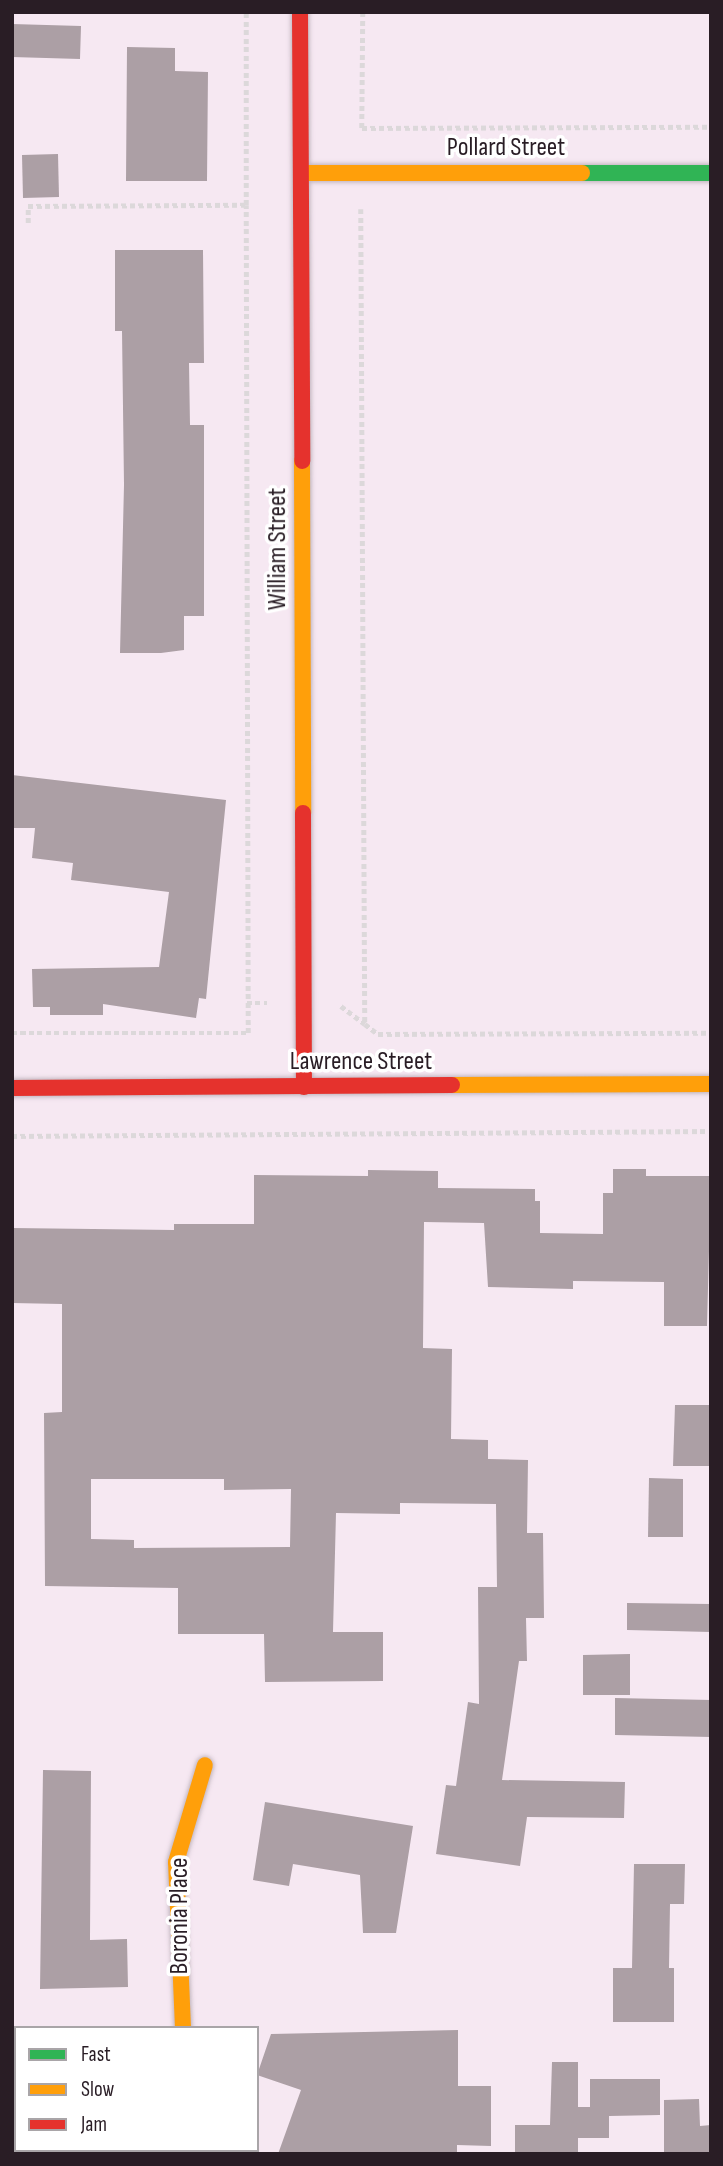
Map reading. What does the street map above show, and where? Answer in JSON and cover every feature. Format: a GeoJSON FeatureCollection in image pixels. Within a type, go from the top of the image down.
{"type":"FeatureCollection","features":[{"type":"Feature","properties":{"kind":"street","name":"William Street"},"geometry":{"type":"LineString","coordinates":[[300,12],[304,1087]]}},
{"type":"Feature","properties":{"kind":"street","name":"Pollard Street"},"geometry":{"type":"LineString","coordinates":[[301,173],[711,173]]}},
{"type":"Feature","properties":{"kind":"street","name":"Lawrence Street"},"geometry":{"type":"LineString","coordinates":[[12,1088],[711,1084]]}},
{"type":"Feature","properties":{"kind":"street","name":"Boronia Place"},"geometry":{"type":"LineString","coordinates":[[183,2026],[176,1862],[205,1765]]}},
{"type":"Feature","properties":{"kind":"path"},"geometry":{"type":"LineString","coordinates":[[12,1033],[248,1033],[246,12]]}},
{"type":"Feature","properties":{"kind":"path"},"geometry":{"type":"LineString","coordinates":[[363,12],[361,173],[365,1024],[378,1034],[711,1033]]}},
{"type":"Feature","properties":{"kind":"path"},"geometry":{"type":"LineString","coordinates":[[362,128],[711,127]]}},
{"type":"Feature","properties":{"kind":"path"},"geometry":{"type":"LineString","coordinates":[[28,223],[28,206],[246,205]]}},
{"type":"Feature","properties":{"kind":"path"},"geometry":{"type":"LineString","coordinates":[[12,1136],[711,1131]]}},
{"type":"Feature","properties":{"kind":"building"},"geometry":{"type":"Polygon","coordinates":[[[12,24],[81,26],[80,59],[12,57],[12,24]]]}},
{"type":"Feature","properties":{"kind":"building"},"geometry":{"type":"Polygon","coordinates":[[[127,47],[175,48],[175,71],[208,72],[207,181],[126,181],[127,47]]]}},
{"type":"Feature","properties":{"kind":"building"},"geometry":{"type":"Polygon","coordinates":[[[58,154],[59,197],[23,198],[22,155],[58,154]]]}},
{"type":"Feature","properties":{"kind":"building"},"geometry":{"type":"Polygon","coordinates":[[[115,250],[203,250],[204,363],[189,363],[190,425],[204,425],[204,616],[184,616],[184,650],[120,653],[124,485],[122,331],[115,331],[115,250]]]}},
{"type":"Feature","properties":{"kind":"building"},"geometry":{"type":"Polygon","coordinates":[[[12,775],[226,800],[206,999],[199,998],[196,1018],[103,1004],[103,1015],[50,1015],[50,1007],[33,1007],[32,969],[159,967],[169,892],[71,880],[73,863],[32,858],[35,828],[12,828],[12,775]]]}},
{"type":"Feature","properties":{"kind":"building"},"geometry":{"type":"Polygon","coordinates":[[[613,1169],[646,1169],[646,1176],[711,1176],[707,1326],[664,1326],[664,1282],[573,1281],[573,1289],[488,1287],[484,1223],[424,1222],[423,1348],[452,1349],[451,1439],[488,1440],[488,1459],[528,1460],[527,1533],[543,1533],[544,1618],[526,1618],[527,1661],[519,1661],[502,1780],[625,1782],[624,1818],[527,1817],[520,1866],[436,1854],[446,1785],[456,1786],[468,1702],[479,1704],[478,1587],[497,1587],[496,1504],[400,1503],[400,1514],[336,1513],[333,1632],[383,1632],[383,1681],[265,1682],[264,1634],[178,1634],[178,1588],[45,1586],[44,1413],[62,1412],[62,1304],[12,1303],[12,1228],[174,1230],[174,1224],[254,1224],[254,1175],[368,1176],[368,1170],[438,1171],[438,1188],[535,1189],[535,1201],[540,1201],[540,1233],[603,1234],[603,1193],[613,1193],[613,1169]],[[91,1479],[91,1539],[134,1540],[134,1548],[290,1547],[291,1489],[224,1490],[224,1479],[91,1479]]]}},
{"type":"Feature","properties":{"kind":"building"},"geometry":{"type":"Polygon","coordinates":[[[675,1405],[711,1405],[711,1466],[673,1466],[675,1405]]]}},
{"type":"Feature","properties":{"kind":"building"},"geometry":{"type":"Polygon","coordinates":[[[649,1478],[683,1479],[683,1537],[648,1537],[649,1478]]]}},
{"type":"Feature","properties":{"kind":"building"},"geometry":{"type":"Polygon","coordinates":[[[627,1603],[711,1604],[711,1632],[627,1630],[627,1603]]]}},
{"type":"Feature","properties":{"kind":"building"},"geometry":{"type":"Polygon","coordinates":[[[630,1654],[630,1695],[583,1695],[583,1655],[630,1654]]]}},
{"type":"Feature","properties":{"kind":"building"},"geometry":{"type":"Polygon","coordinates":[[[615,1698],[711,1700],[711,1737],[615,1735],[615,1698]]]}},
{"type":"Feature","properties":{"kind":"building"},"geometry":{"type":"Polygon","coordinates":[[[43,1770],[91,1771],[90,1940],[127,1939],[128,1987],[40,1989],[43,1770]]]}},
{"type":"Feature","properties":{"kind":"building"},"geometry":{"type":"Polygon","coordinates":[[[265,1802],[413,1826],[396,1933],[363,1933],[360,1875],[293,1864],[289,1886],[253,1880],[265,1802]]]}},
{"type":"Feature","properties":{"kind":"building"},"geometry":{"type":"Polygon","coordinates":[[[634,1864],[685,1864],[684,1904],[670,1904],[669,1968],[674,1968],[674,2022],[613,2022],[613,1968],[632,1968],[634,1864]]]}},
{"type":"Feature","properties":{"kind":"building"},"geometry":{"type":"Polygon","coordinates":[[[458,2030],[458,2086],[491,2086],[491,2146],[457,2145],[457,2154],[278,2154],[301,2090],[259,2076],[271,2034],[458,2030]]]}},
{"type":"Feature","properties":{"kind":"building"},"geometry":{"type":"Polygon","coordinates":[[[552,2062],[578,2062],[578,2107],[590,2107],[590,2079],[660,2079],[660,2115],[609,2116],[609,2138],[578,2138],[578,2154],[515,2154],[515,2125],[550,2125],[552,2062]]]}},
{"type":"Feature","properties":{"kind":"building"},"geometry":{"type":"Polygon","coordinates":[[[699,2099],[700,2126],[711,2125],[711,2154],[664,2154],[664,2100],[699,2099]]]}},
{"type":"Feature","properties":{"kind":"traffic: fast"},"geometry":{"type":"LineString","coordinates":[[582,173],[711,173]]}},
{"type":"Feature","properties":{"kind":"traffic: slow"},"geometry":{"type":"LineString","coordinates":[[301,173],[582,173]]}},
{"type":"Feature","properties":{"kind":"traffic: slow"},"geometry":{"type":"LineString","coordinates":[[302,461],[303,813]]}},
{"type":"Feature","properties":{"kind":"traffic: slow"},"geometry":{"type":"LineString","coordinates":[[452,1085],[711,1084]]}},
{"type":"Feature","properties":{"kind":"traffic: slow"},"geometry":{"type":"LineString","coordinates":[[183,2026],[176,1862],[205,1765]]}},
{"type":"Feature","properties":{"kind":"traffic: jam"},"geometry":{"type":"LineString","coordinates":[[300,12],[302,461]]}},
{"type":"Feature","properties":{"kind":"traffic: jam"},"geometry":{"type":"LineString","coordinates":[[303,813],[304,1087]]}},
{"type":"Feature","properties":{"kind":"traffic: jam"},"geometry":{"type":"LineString","coordinates":[[12,1088],[452,1085]]}}]}
